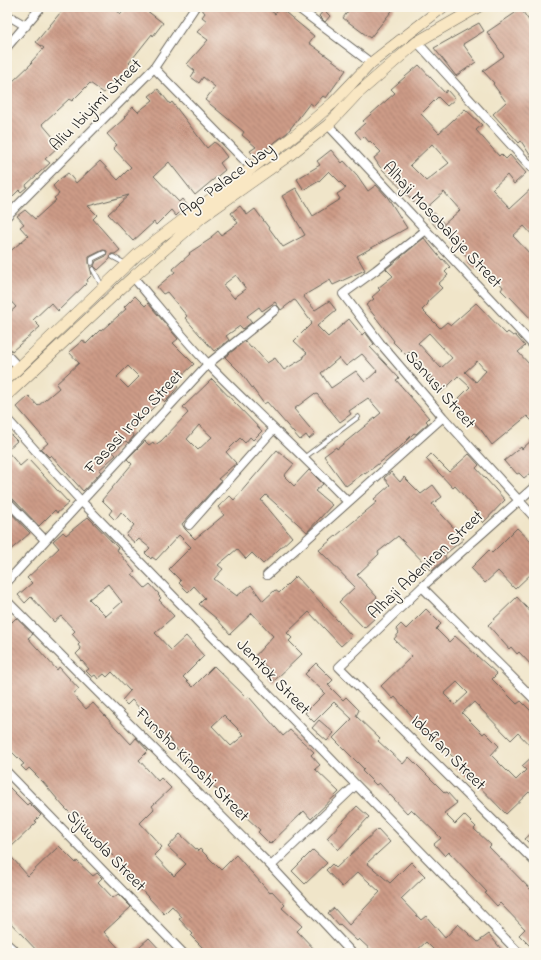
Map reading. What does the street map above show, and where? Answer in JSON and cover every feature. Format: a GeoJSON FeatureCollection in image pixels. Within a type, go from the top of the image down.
{"type":"FeatureCollection","features":[{"type":"Feature","properties":{"kind":"main road","name":"Ago Palace Way"},"geometry":{"type":"LineString","coordinates":[[7,379],[102,287],[162,234],[298,133],[333,103],[371,63],[444,7]]}},
{"type":"Feature","properties":{"kind":"main road"},"geometry":{"type":"LineString","coordinates":[[444,7],[449,23]]}},
{"type":"Feature","properties":{"kind":"main road","name":"Ago Palace Way"},"geometry":{"type":"LineString","coordinates":[[7,395],[133,277],[202,217],[291,154],[328,125],[357,94],[417,42],[449,23],[462,11],[478,7]]}},
{"type":"Feature","properties":{"kind":"street"},"geometry":{"type":"LineString","coordinates":[[7,47],[41,7]]}},
{"type":"Feature","properties":{"kind":"street","name":"Aliu Ibiyimi Street"},"geometry":{"type":"LineString","coordinates":[[7,216],[154,68],[195,7]]}},
{"type":"Feature","properties":{"kind":"street"},"geometry":{"type":"LineString","coordinates":[[297,7],[371,63]]}},
{"type":"Feature","properties":{"kind":"street"},"geometry":{"type":"LineString","coordinates":[[7,14],[26,26]]}},
{"type":"Feature","properties":{"kind":"street"},"geometry":{"type":"LineString","coordinates":[[417,42],[534,170]]}},
{"type":"Feature","properties":{"kind":"street"},"geometry":{"type":"LineString","coordinates":[[154,68],[252,168]]}},
{"type":"Feature","properties":{"kind":"street","name":"Alhaji Mosobalaje Street"},"geometry":{"type":"LineString","coordinates":[[328,125],[534,346]]}},
{"type":"Feature","properties":{"kind":"street","name":"Sanusi Street"},"geometry":{"type":"LineString","coordinates":[[426,230],[343,294],[380,343],[443,417],[518,502],[534,517]]}},
{"type":"Feature","properties":{"kind":"street"},"geometry":{"type":"LineString","coordinates":[[133,277],[208,364],[274,429],[305,457],[348,502]]}},
{"type":"Feature","properties":{"kind":"street","name":"Fasasi Iroko Street"},"geometry":{"type":"LineString","coordinates":[[7,582],[208,364],[275,310]]}},
{"type":"Feature","properties":{"kind":"street"},"geometry":{"type":"LineString","coordinates":[[7,355],[19,368]]}},
{"type":"Feature","properties":{"kind":"street"},"geometry":{"type":"LineString","coordinates":[[267,575],[443,417]]}},
{"type":"Feature","properties":{"kind":"street","name":"Jemtok Street"},"geometry":{"type":"LineString","coordinates":[[7,419],[81,501],[519,953]]}},
{"type":"Feature","properties":{"kind":"street"},"geometry":{"type":"LineString","coordinates":[[189,525],[252,452],[274,429]]}},
{"type":"Feature","properties":{"kind":"street","name":"Alhaji Adeniran Street"},"geometry":{"type":"LineString","coordinates":[[339,667],[422,588],[534,487]]}},
{"type":"Feature","properties":{"kind":"street"},"geometry":{"type":"LineString","coordinates":[[7,501],[45,540]]}},
{"type":"Feature","properties":{"kind":"street"},"geometry":{"type":"LineString","coordinates":[[422,588],[534,699]]}},
{"type":"Feature","properties":{"kind":"street","name":"Funsho Kinoshi Street"},"geometry":{"type":"LineString","coordinates":[[7,601],[271,866],[352,953]]}},
{"type":"Feature","properties":{"kind":"street","name":"Idofian Street"},"geometry":{"type":"LineString","coordinates":[[339,667],[534,861]]}},
{"type":"Feature","properties":{"kind":"street","name":"Sijuwola Street"},"geometry":{"type":"LineString","coordinates":[[7,772],[183,953]]}},
{"type":"Feature","properties":{"kind":"street"},"geometry":{"type":"LineString","coordinates":[[271,866],[356,785]]}},
{"type":"Feature","properties":{"kind":"street"},"geometry":{"type":"LineString","coordinates":[[7,944],[17,953]]}},
{"type":"Feature","properties":{"kind":"lane"},"geometry":{"type":"LineString","coordinates":[[92,263],[92,259],[95,256],[104,253]]}},
{"type":"Feature","properties":{"kind":"lane"},"geometry":{"type":"LineString","coordinates":[[112,257],[126,265]]}},
{"type":"Feature","properties":{"kind":"lane"},"geometry":{"type":"LineString","coordinates":[[93,269],[96,278],[102,287]]}},
{"type":"Feature","properties":{"kind":"lane"},"geometry":{"type":"LineString","coordinates":[[305,457],[358,417]]}},
{"type":"Feature","properties":{"kind":"building"},"geometry":{"type":"Polygon","coordinates":[[[65,7],[112,7],[121,14],[127,7],[142,7],[163,23],[153,36],[152,34],[129,63],[131,65],[119,80],[116,77],[104,93],[90,83],[72,101],[69,99],[42,124],[60,145],[45,159],[50,163],[26,185],[27,187],[21,192],[19,190],[13,196],[7,189],[7,79],[11,83],[32,63],[31,62],[44,48],[36,42],[65,7]]]}},
{"type":"Feature","properties":{"kind":"building"},"geometry":{"type":"Polygon","coordinates":[[[200,7],[266,7],[275,14],[280,8],[314,36],[309,43],[346,70],[326,98],[323,96],[314,106],[310,103],[287,133],[255,157],[250,151],[256,147],[242,135],[244,132],[205,100],[215,87],[203,77],[199,83],[191,77],[195,71],[187,64],[208,40],[197,32],[207,21],[202,17],[205,13],[200,7]]]}},
{"type":"Feature","properties":{"kind":"building"},"geometry":{"type":"Polygon","coordinates":[[[351,7],[395,7],[370,38],[343,18],[351,7]]]}},
{"type":"Feature","properties":{"kind":"building"},"geometry":{"type":"Polygon","coordinates":[[[521,9],[534,28],[534,161],[521,141],[519,143],[493,114],[506,102],[493,84],[494,83],[483,71],[504,56],[487,32],[521,9]]]}},
{"type":"Feature","properties":{"kind":"building"},"geometry":{"type":"Polygon","coordinates":[[[324,10],[330,16],[325,22],[319,16],[324,10]]]}},
{"type":"Feature","properties":{"kind":"building"},"geometry":{"type":"Polygon","coordinates":[[[479,23],[484,31],[463,44],[476,62],[456,76],[434,48],[479,23]]]}},
{"type":"Feature","properties":{"kind":"building"},"geometry":{"type":"Polygon","coordinates":[[[419,65],[445,93],[447,90],[455,99],[447,106],[438,97],[421,114],[439,133],[465,109],[482,125],[476,130],[499,156],[501,154],[506,159],[510,155],[526,173],[514,184],[507,175],[492,189],[510,208],[534,186],[534,237],[524,226],[513,236],[534,258],[534,322],[509,296],[508,297],[501,290],[503,287],[482,263],[475,270],[468,262],[470,260],[454,242],[457,240],[443,225],[460,210],[444,192],[423,211],[380,167],[374,158],[381,152],[364,136],[361,139],[355,132],[365,123],[363,121],[395,93],[391,89],[419,65]],[[432,144],[410,165],[426,181],[449,163],[432,144]]]}},
{"type":"Feature","properties":{"kind":"building"},"geometry":{"type":"Polygon","coordinates":[[[158,89],[170,104],[172,102],[207,148],[214,142],[218,145],[227,157],[220,163],[225,170],[195,195],[169,162],[154,176],[179,202],[182,199],[187,205],[176,216],[171,210],[156,225],[154,222],[133,241],[108,214],[129,195],[88,206],[97,215],[93,219],[120,250],[115,254],[111,254],[110,259],[98,270],[94,266],[96,261],[106,256],[107,251],[103,250],[89,257],[92,275],[87,280],[88,282],[58,311],[51,303],[33,320],[40,327],[12,351],[7,345],[7,315],[16,307],[7,297],[7,254],[28,236],[20,227],[24,224],[17,216],[25,210],[35,219],[56,200],[54,198],[59,194],[53,186],[60,179],[68,173],[76,183],[100,161],[118,180],[131,167],[113,148],[117,145],[107,134],[125,118],[124,117],[133,107],[138,112],[153,100],[149,96],[158,89]]]}},
{"type":"Feature","properties":{"kind":"building"},"geometry":{"type":"Polygon","coordinates":[[[331,150],[342,163],[344,161],[357,175],[368,191],[376,185],[388,198],[407,228],[357,256],[365,270],[333,285],[330,280],[303,296],[315,310],[329,301],[336,310],[317,326],[328,337],[349,319],[362,335],[365,332],[374,344],[370,347],[399,378],[396,380],[429,418],[426,421],[428,423],[416,434],[414,433],[400,447],[365,474],[364,473],[346,486],[324,456],[336,447],[337,449],[381,413],[368,398],[349,411],[351,414],[340,422],[317,394],[314,394],[294,409],[315,434],[309,439],[306,435],[300,440],[267,402],[264,404],[242,374],[225,357],[245,341],[251,348],[253,347],[267,363],[275,358],[284,370],[304,358],[303,356],[307,353],[294,341],[312,323],[296,301],[294,300],[281,310],[275,302],[262,311],[259,307],[247,316],[252,322],[243,329],[240,326],[226,336],[229,340],[214,351],[185,318],[187,316],[167,292],[163,294],[157,287],[175,272],[173,269],[190,254],[189,253],[212,238],[211,237],[218,231],[221,235],[238,223],[231,213],[240,206],[247,215],[255,209],[283,247],[305,235],[282,196],[296,188],[313,216],[340,199],[337,194],[346,188],[329,171],[319,181],[304,190],[297,179],[320,165],[317,161],[331,150]],[[236,275],[223,285],[234,298],[246,289],[236,275]],[[362,354],[346,366],[339,358],[321,373],[331,388],[356,371],[365,382],[377,371],[362,354]]]}},
{"type":"Feature","properties":{"kind":"building"},"geometry":{"type":"Polygon","coordinates":[[[434,213],[443,223],[437,228],[428,218],[434,213]]]}},
{"type":"Feature","properties":{"kind":"building"},"geometry":{"type":"Polygon","coordinates":[[[424,238],[442,260],[443,259],[450,267],[445,272],[448,275],[438,284],[442,288],[427,302],[428,304],[422,310],[440,328],[447,322],[451,325],[476,303],[506,334],[508,332],[513,336],[515,335],[525,346],[518,352],[530,365],[534,361],[534,423],[527,416],[492,445],[481,430],[455,402],[470,387],[458,376],[441,393],[429,380],[432,377],[409,352],[406,355],[393,342],[394,341],[366,305],[374,299],[372,297],[380,290],[378,288],[393,276],[386,269],[424,238]],[[429,333],[418,343],[441,368],[452,358],[429,333]],[[477,361],[465,372],[476,382],[486,371],[477,361]]]}},
{"type":"Feature","properties":{"kind":"building"},"geometry":{"type":"Polygon","coordinates":[[[135,296],[145,306],[148,303],[178,339],[173,343],[194,364],[174,383],[178,387],[169,398],[165,402],[162,399],[130,431],[134,436],[128,443],[126,441],[113,452],[116,455],[99,470],[101,472],[83,491],[51,455],[49,457],[41,449],[48,443],[17,407],[29,396],[38,406],[59,388],[56,384],[79,363],[69,352],[83,340],[86,344],[100,330],[101,331],[126,309],[124,307],[135,296]],[[128,366],[117,377],[128,388],[139,377],[128,366]]]}},
{"type":"Feature","properties":{"kind":"building"},"geometry":{"type":"Polygon","coordinates":[[[212,379],[262,431],[253,440],[250,437],[245,443],[240,438],[226,452],[236,463],[218,479],[221,481],[182,524],[195,539],[224,515],[218,507],[230,496],[234,500],[277,450],[294,464],[284,476],[294,486],[309,470],[323,484],[315,491],[332,505],[307,532],[266,495],[261,500],[292,537],[263,564],[252,553],[246,559],[237,549],[218,565],[223,569],[214,579],[237,596],[251,585],[263,601],[275,590],[279,593],[296,576],[352,636],[341,646],[309,612],[287,633],[292,638],[289,641],[302,654],[273,682],[266,674],[270,670],[255,656],[273,636],[252,613],[230,634],[217,619],[199,604],[205,598],[194,586],[188,592],[179,583],[181,581],[169,569],[191,547],[179,535],[156,560],[152,557],[151,559],[145,553],[150,548],[139,539],[135,543],[126,535],[134,525],[121,512],[115,520],[109,514],[112,510],[102,500],[132,464],[127,459],[145,441],[149,445],[153,442],[155,445],[161,441],[188,413],[183,407],[212,379]],[[199,425],[187,439],[198,450],[212,437],[199,425]]]}},
{"type":"Feature","properties":{"kind":"building"},"geometry":{"type":"Polygon","coordinates":[[[7,431],[17,441],[7,450],[7,431]]]}},
{"type":"Feature","properties":{"kind":"building"},"geometry":{"type":"Polygon","coordinates":[[[534,438],[534,470],[524,478],[519,473],[517,474],[504,461],[521,447],[522,449],[534,438]]]}},
{"type":"Feature","properties":{"kind":"building"},"geometry":{"type":"Polygon","coordinates":[[[7,451],[20,466],[28,459],[69,503],[57,513],[55,510],[39,526],[11,497],[7,496],[7,451]]]}},
{"type":"Feature","properties":{"kind":"building"},"geometry":{"type":"Polygon","coordinates":[[[431,454],[449,472],[469,454],[479,465],[476,468],[505,500],[483,523],[478,517],[480,514],[455,486],[453,488],[426,459],[431,454]]]}},
{"type":"Feature","properties":{"kind":"building"},"geometry":{"type":"Polygon","coordinates":[[[391,472],[400,482],[404,477],[421,494],[433,485],[442,497],[432,504],[464,539],[444,555],[446,558],[432,571],[398,536],[378,552],[379,554],[357,575],[377,597],[366,607],[376,617],[364,628],[339,602],[355,587],[319,550],[377,502],[374,499],[390,485],[384,478],[391,472]]]}},
{"type":"Feature","properties":{"kind":"building"},"geometry":{"type":"Polygon","coordinates":[[[7,509],[30,533],[7,553],[7,509]]]}},
{"type":"Feature","properties":{"kind":"building"},"geometry":{"type":"Polygon","coordinates":[[[88,517],[118,548],[117,550],[135,572],[132,574],[145,588],[150,584],[159,594],[158,595],[161,598],[159,600],[174,616],[155,633],[171,650],[186,636],[204,656],[183,677],[193,687],[214,666],[247,698],[249,697],[283,736],[290,730],[314,752],[311,755],[320,765],[315,769],[339,792],[311,819],[304,811],[270,844],[258,832],[260,830],[217,790],[175,747],[166,734],[164,736],[150,722],[151,721],[132,700],[127,705],[122,700],[130,691],[112,672],[107,677],[104,674],[98,679],[95,675],[92,677],[86,671],[89,669],[76,654],[81,649],[78,645],[80,643],[72,634],[75,631],[61,616],[54,622],[31,597],[25,603],[18,595],[32,583],[27,578],[59,548],[53,541],[63,532],[66,535],[88,517]],[[108,584],[89,599],[106,616],[122,602],[108,584]],[[224,715],[212,726],[231,746],[244,735],[224,715]]]}},
{"type":"Feature","properties":{"kind":"building"},"geometry":{"type":"Polygon","coordinates":[[[517,528],[534,544],[534,571],[515,589],[498,571],[485,583],[471,568],[489,550],[492,553],[517,528]]]}},
{"type":"Feature","properties":{"kind":"building"},"geometry":{"type":"Polygon","coordinates":[[[517,597],[534,616],[534,668],[519,652],[517,654],[511,647],[509,649],[488,625],[517,597]]]}},
{"type":"Feature","properties":{"kind":"building"},"geometry":{"type":"Polygon","coordinates":[[[426,609],[441,624],[436,629],[449,642],[455,636],[497,674],[492,679],[517,704],[521,701],[534,714],[534,750],[518,733],[511,740],[474,702],[462,713],[483,734],[485,732],[499,746],[491,755],[516,780],[526,770],[522,766],[534,755],[534,796],[529,792],[506,814],[470,777],[468,779],[453,765],[457,761],[433,737],[432,739],[395,697],[393,699],[381,686],[412,656],[394,639],[399,633],[396,629],[401,624],[406,629],[426,609]],[[457,682],[444,694],[455,705],[468,693],[457,682]]]}},
{"type":"Feature","properties":{"kind":"building"},"geometry":{"type":"Polygon","coordinates":[[[7,617],[12,622],[16,618],[33,634],[28,638],[57,670],[59,667],[79,689],[73,694],[86,709],[93,703],[131,744],[136,738],[148,751],[139,760],[158,781],[161,778],[171,788],[152,806],[154,809],[140,823],[162,847],[154,855],[174,876],[186,864],[168,847],[180,834],[198,851],[200,849],[221,870],[236,855],[270,893],[272,891],[285,905],[282,908],[302,926],[297,931],[318,953],[282,953],[278,949],[274,953],[208,953],[191,936],[193,934],[179,919],[182,917],[172,906],[164,914],[115,862],[117,860],[63,806],[43,782],[29,768],[26,771],[21,766],[24,764],[7,747],[7,617]]]}},
{"type":"Feature","properties":{"kind":"building"},"geometry":{"type":"Polygon","coordinates":[[[316,663],[333,680],[328,685],[343,700],[346,697],[359,710],[356,716],[380,739],[378,741],[403,764],[409,757],[457,803],[444,813],[455,824],[464,815],[476,827],[474,829],[491,845],[489,847],[534,893],[534,950],[519,935],[525,929],[500,903],[497,906],[485,893],[487,892],[449,852],[445,856],[434,844],[441,838],[411,809],[407,813],[379,783],[376,785],[362,771],[364,769],[333,738],[352,719],[334,702],[314,722],[305,713],[325,693],[305,674],[316,663]]]}},
{"type":"Feature","properties":{"kind":"building"},"geometry":{"type":"Polygon","coordinates":[[[319,720],[334,733],[327,741],[312,728],[319,720]]]}},
{"type":"Feature","properties":{"kind":"building"},"geometry":{"type":"Polygon","coordinates":[[[7,785],[27,805],[29,803],[41,815],[35,821],[37,822],[7,851],[7,785]]]}},
{"type":"Feature","properties":{"kind":"building"},"geometry":{"type":"Polygon","coordinates":[[[357,806],[369,817],[338,850],[327,838],[357,806]]]}},
{"type":"Feature","properties":{"kind":"building"},"geometry":{"type":"Polygon","coordinates":[[[378,829],[390,842],[367,863],[390,883],[411,862],[425,876],[401,899],[421,920],[426,916],[445,938],[458,924],[478,942],[489,934],[501,949],[496,953],[437,953],[426,942],[414,953],[374,953],[359,939],[357,941],[340,925],[339,926],[328,913],[334,908],[349,925],[380,892],[358,872],[342,887],[326,870],[332,864],[336,868],[378,829]]]}},
{"type":"Feature","properties":{"kind":"building"},"geometry":{"type":"Polygon","coordinates":[[[534,831],[534,848],[525,839],[534,831]]]}},
{"type":"Feature","properties":{"kind":"building"},"geometry":{"type":"Polygon","coordinates":[[[59,846],[76,863],[77,861],[93,876],[97,873],[102,878],[98,882],[113,898],[118,894],[131,907],[104,932],[123,953],[39,953],[7,919],[7,852],[28,876],[59,846]]]}},
{"type":"Feature","properties":{"kind":"building"},"geometry":{"type":"Polygon","coordinates":[[[313,850],[327,863],[305,884],[292,871],[313,850]]]}},
{"type":"Feature","properties":{"kind":"building"},"geometry":{"type":"Polygon","coordinates":[[[149,938],[163,953],[132,953],[149,938]]]}}]}
